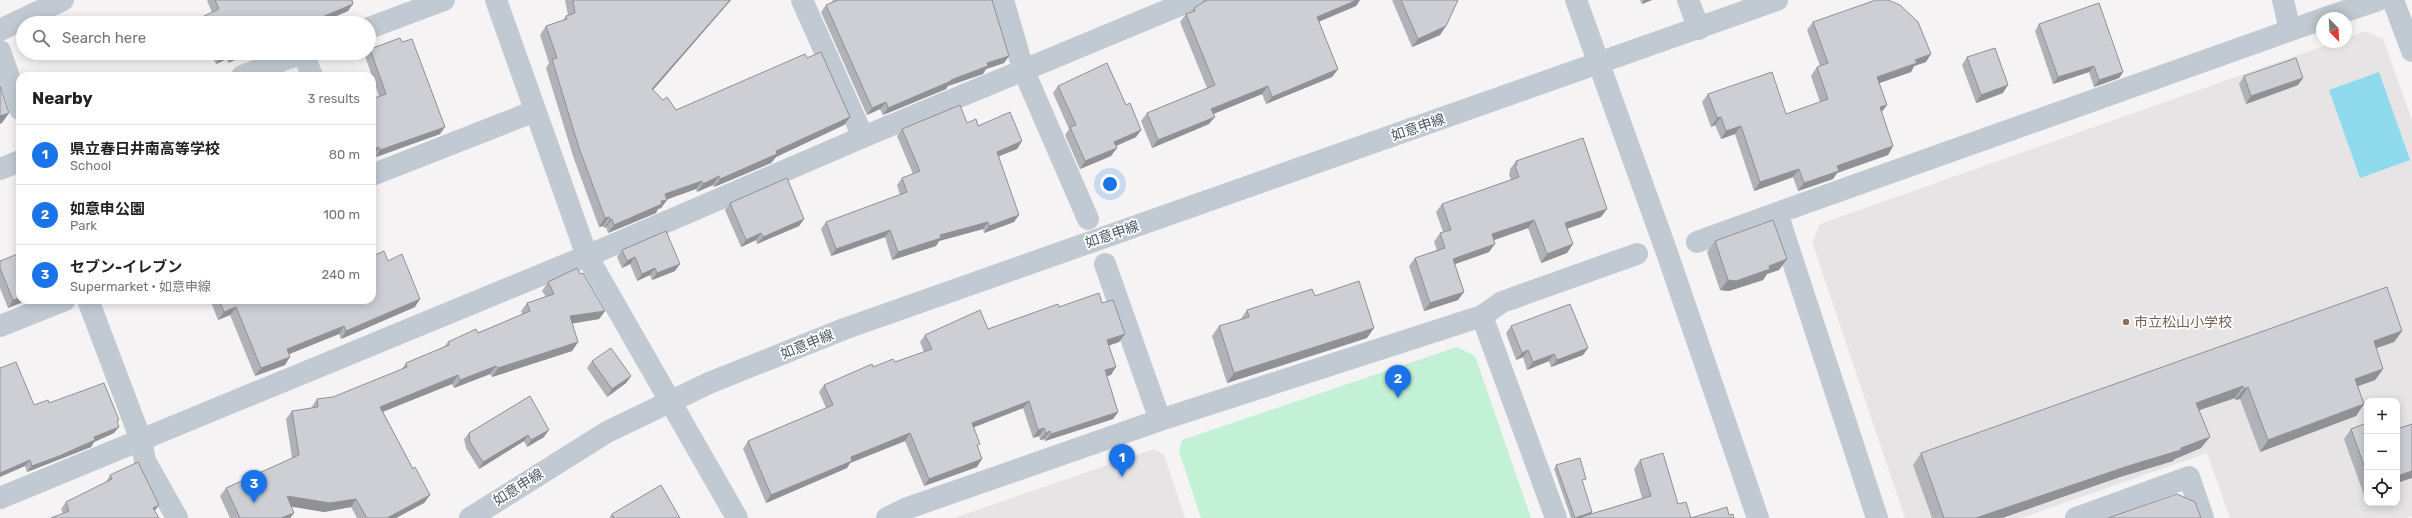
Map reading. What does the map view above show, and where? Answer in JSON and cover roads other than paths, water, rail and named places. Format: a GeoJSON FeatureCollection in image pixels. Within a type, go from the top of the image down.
{"type":"FeatureCollection","features":[{"type":"Feature","properties":{"kind":"street"},"geometry":{"type":"LineString","coordinates":[[29,16],[63,0]]}},
{"type":"Feature","properties":{"kind":"street"},"geometry":{"type":"LineString","coordinates":[[376,25],[444,0]]}},
{"type":"Feature","properties":{"kind":"street"},"geometry":{"type":"LineString","coordinates":[[496,0],[587,256],[737,518]]}},
{"type":"Feature","properties":{"kind":"street"},"geometry":{"type":"LineString","coordinates":[[802,0],[863,137]]}},
{"type":"Feature","properties":{"kind":"street"},"geometry":{"type":"LineString","coordinates":[[1003,0],[1023,69],[1088,219]]}},
{"type":"Feature","properties":{"kind":"street"},"geometry":{"type":"LineString","coordinates":[[0,498],[587,256],[1023,69],[1192,0]]}},
{"type":"Feature","properties":{"kind":"street"},"geometry":{"type":"LineString","coordinates":[[1576,0],[1666,250],[1758,518]]}},
{"type":"Feature","properties":{"kind":"street"},"geometry":{"type":"LineString","coordinates":[[1688,0],[1699,29]]}},
{"type":"Feature","properties":{"kind":"street","name":"如意申線"},"geometry":{"type":"LineString","coordinates":[[470,518],[608,432],[670,401],[844,329],[1699,29],[1777,0]]}},
{"type":"Feature","properties":{"kind":"street"},"geometry":{"type":"LineString","coordinates":[[2283,0],[2290,30]]}},
{"type":"Feature","properties":{"kind":"street"},"geometry":{"type":"LineString","coordinates":[[2343,12],[2378,0]]}},
{"type":"Feature","properties":{"kind":"street"},"geometry":{"type":"LineString","coordinates":[[2393,0],[2412,51]]}},
{"type":"Feature","properties":{"kind":"street"},"geometry":{"type":"LineString","coordinates":[[1697,242],[2316,21]]}},
{"type":"Feature","properties":{"kind":"street"},"geometry":{"type":"LineString","coordinates":[[0,30],[16,22]]}},
{"type":"Feature","properties":{"kind":"street"},"geometry":{"type":"LineString","coordinates":[[0,51],[16,97]]}},
{"type":"Feature","properties":{"kind":"street"},"geometry":{"type":"LineString","coordinates":[[252,72],[284,60]]}},
{"type":"Feature","properties":{"kind":"street"},"geometry":{"type":"LineString","coordinates":[[305,60],[310,72]]}},
{"type":"Feature","properties":{"kind":"street"},"geometry":{"type":"LineString","coordinates":[[376,173],[535,111]]}},
{"type":"Feature","properties":{"kind":"street"},"geometry":{"type":"LineString","coordinates":[[0,169],[16,163]]}},
{"type":"Feature","properties":{"kind":"street"},"geometry":{"type":"LineString","coordinates":[[1777,213],[1877,518]]}},
{"type":"Feature","properties":{"kind":"street"},"geometry":{"type":"LineString","coordinates":[[887,518],[913,506],[1160,420],[1482,316],[1502,302],[1637,254]]}},
{"type":"Feature","properties":{"kind":"street"},"geometry":{"type":"LineString","coordinates":[[1105,264],[1160,420]]}},
{"type":"Feature","properties":{"kind":"street"},"geometry":{"type":"LineString","coordinates":[[0,326],[55,304]]}},
{"type":"Feature","properties":{"kind":"street"},"geometry":{"type":"LineString","coordinates":[[90,304],[141,440],[145,461],[177,518]]}},
{"type":"Feature","properties":{"kind":"street"},"geometry":{"type":"LineString","coordinates":[[1482,316],[1556,518]]}},
{"type":"Feature","properties":{"kind":"street"},"geometry":{"type":"LineString","coordinates":[[2076,518],[2189,477],[2203,518]]}},
{"type":"Feature","properties":{"kind":"water"},"geometry":{"type":"Polygon","coordinates":[[[2379,72],[2410,160],[2360,178],[2329,90],[2379,72]]]}},
{"type":"Feature","properties":{"kind":"place","name":"市立松山小学校"},"geometry":{"type":"Point","coordinates":[2126,322]}},
{"type":"Feature","properties":{"kind":"place","name":"如意申公園"},"geometry":{"type":"Point","coordinates":[1398,398]}},
{"type":"Feature","properties":{"kind":"place","name":"県立春日井南高等学校"},"geometry":{"type":"Point","coordinates":[1122,477]}},
{"type":"Feature","properties":{"kind":"place","name":"セブン-イレブン"},"geometry":{"type":"Point","coordinates":[254,503]}}]}
